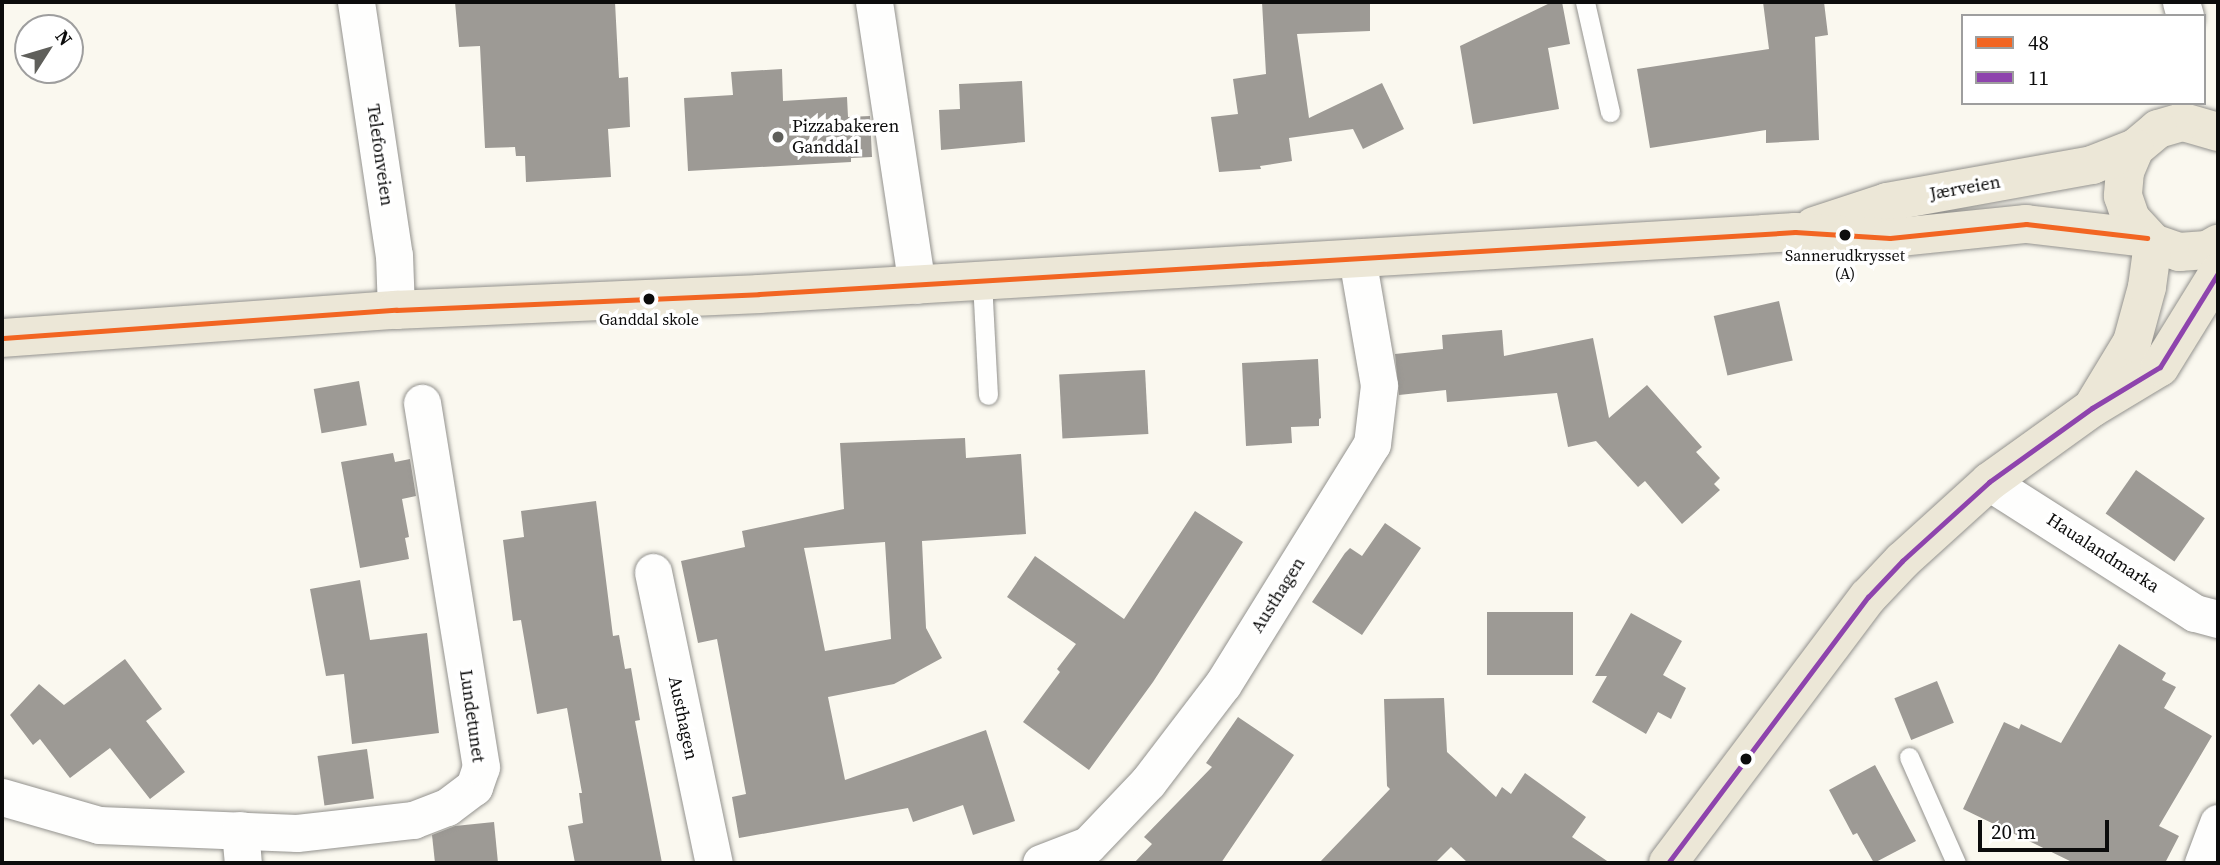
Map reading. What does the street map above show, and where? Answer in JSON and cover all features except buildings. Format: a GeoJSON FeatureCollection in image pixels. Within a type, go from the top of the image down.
{"type":"FeatureCollection","features":[{"type":"Feature","properties":{"kind":"main road","name":"Jærveien"},"geometry":{"type":"LineString","coordinates":[[1795,232],[1887,202],[2092,164],[2154,127],[2182,122],[2218,132]]}},
{"type":"Feature","properties":{"kind":"main road"},"geometry":{"type":"LineString","coordinates":[[2092,408],[2132,342],[2147,287],[2150,240],[2131,219],[2123,196],[2125,171],[2154,127]]}},
{"type":"Feature","properties":{"kind":"main road","name":"Jærveien"},"geometry":{"type":"LineString","coordinates":[[2,338],[396,310],[917,285],[1795,232],[1890,238],[2026,224],[2150,240],[2179,252],[2207,250],[2218,244]]}},
{"type":"Feature","properties":{"kind":"main road"},"geometry":{"type":"LineString","coordinates":[[1668,863],[1868,597],[1902,561],[1989,482],[2092,408],[2160,367],[2218,273]]}},
{"type":"Feature","properties":{"kind":"street","name":"Telefonveien"},"geometry":{"type":"LineString","coordinates":[[356,2],[394,255],[396,310]]}},
{"type":"Feature","properties":{"kind":"street"},"geometry":{"type":"LineString","coordinates":[[874,2],[917,285]]}},
{"type":"Feature","properties":{"kind":"street","name":"Austhagen"},"geometry":{"type":"LineString","coordinates":[[1041,863],[1088,845],[1148,782],[1223,684],[1372,444],[1379,385],[1357,258]]}},
{"type":"Feature","properties":{"kind":"street","name":"Lundetunet"},"geometry":{"type":"LineString","coordinates":[[2,797],[99,825],[242,847],[297,833],[413,820],[447,807],[474,787],[481,767],[422,403]]}},
{"type":"Feature","properties":{"kind":"street","name":"Haualandmarka"},"geometry":{"type":"LineString","coordinates":[[1989,482],[2195,613],[2218,619]]}},
{"type":"Feature","properties":{"kind":"street","name":"Austhagen"},"geometry":{"type":"LineString","coordinates":[[653,572],[714,863]]}},
{"type":"Feature","properties":{"kind":"street"},"geometry":{"type":"LineString","coordinates":[[2203,863],[2218,818]]}},
{"type":"Feature","properties":{"kind":"lane"},"geometry":{"type":"LineString","coordinates":[[1585,2],[1610,112]]}},
{"type":"Feature","properties":{"kind":"lane"},"geometry":{"type":"LineString","coordinates":[[982,281],[988,395]]}},
{"type":"Feature","properties":{"kind":"lane"},"geometry":{"type":"LineString","coordinates":[[1909,757],[1956,863]]}},
{"type":"Feature","properties":{"kind":"transit line","name":"48"},"geometry":{"type":"LineString","coordinates":[[2,338],[396,310],[759,294],[1795,232],[1890,238],[2026,224],[2147,238]]}},
{"type":"Feature","properties":{"kind":"transit line","name":"11"},"geometry":{"type":"LineString","coordinates":[[1668,863],[1868,597],[1902,561],[1989,482],[2092,408],[2160,367],[2218,273]]}},
{"type":"Feature","properties":{"kind":"place","name":"Pizzabakeren Ganddal"},"geometry":{"type":"Point","coordinates":[778,137]}},
{"type":"Feature","properties":{"kind":"place","name":"Sannerudkrysset (A)"},"geometry":{"type":"Point","coordinates":[1845,235]}},
{"type":"Feature","properties":{"kind":"place","name":"Ganddal skole"},"geometry":{"type":"Point","coordinates":[649,299]}}]}
